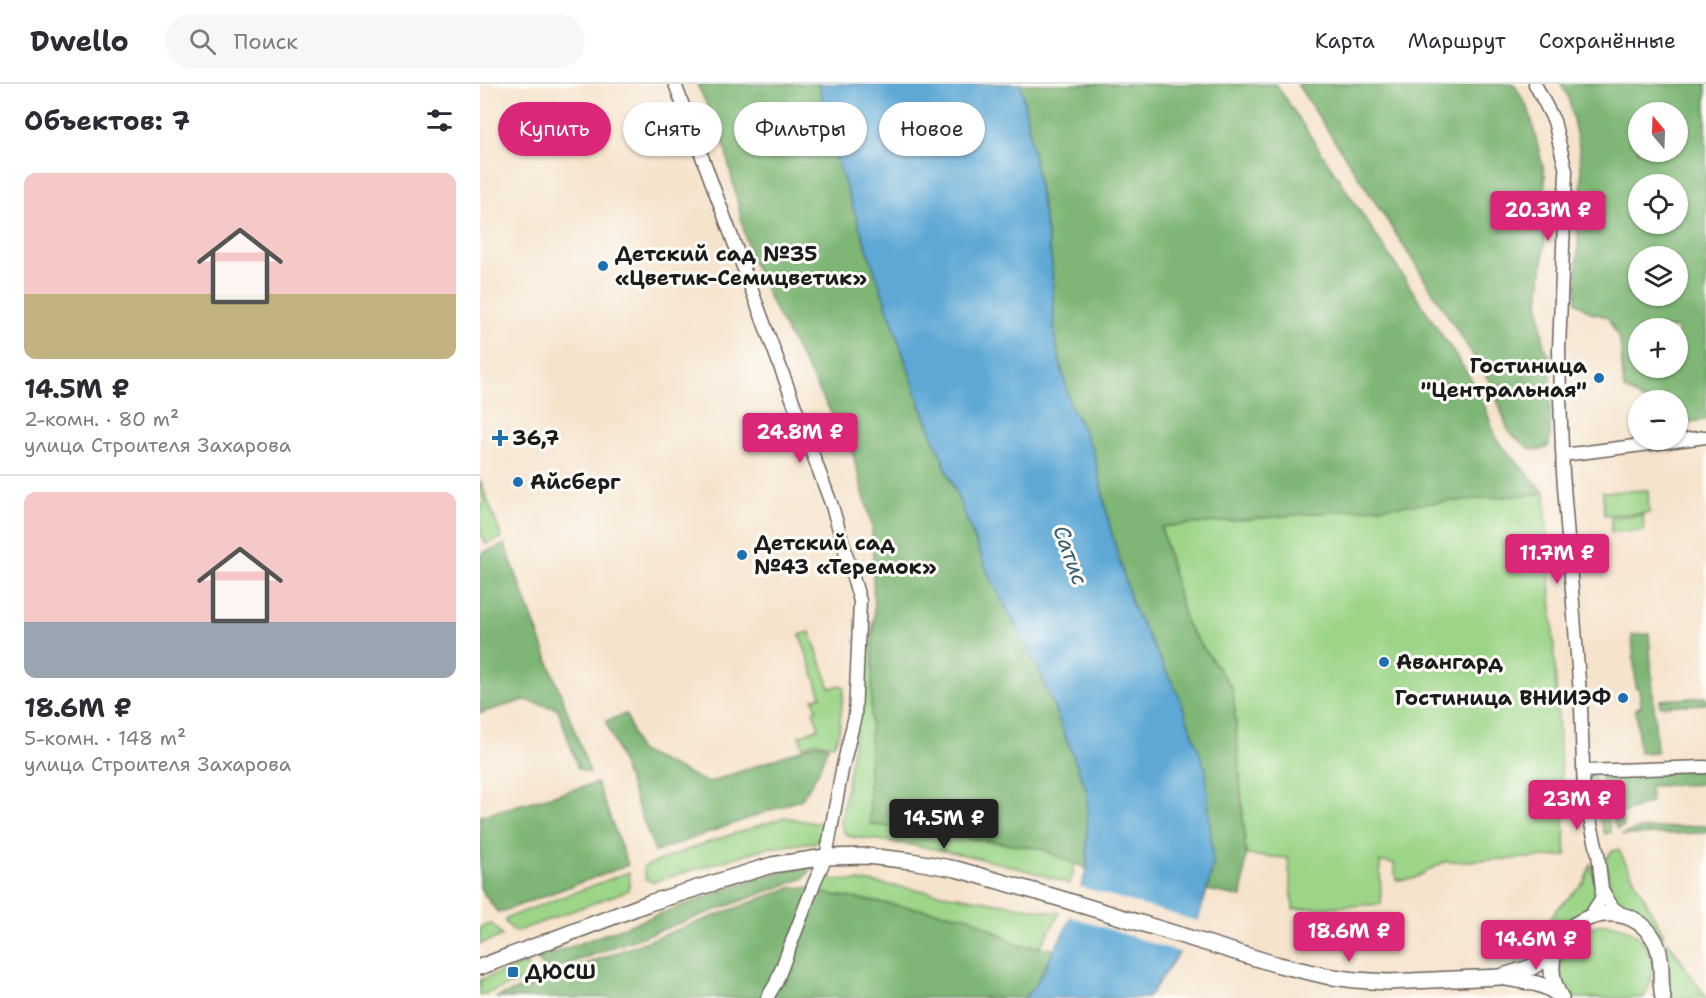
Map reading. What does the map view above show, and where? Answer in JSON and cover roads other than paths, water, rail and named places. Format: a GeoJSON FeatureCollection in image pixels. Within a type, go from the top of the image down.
{"type":"FeatureCollection","features":[{"type":"Feature","properties":{"kind":"street"},"geometry":{"type":"LineString","coordinates":[[675,84],[832,506],[860,601],[855,716],[842,770],[826,857],[776,983],[767,998]]}},
{"type":"Feature","properties":{"kind":"street"},"geometry":{"type":"LineString","coordinates":[[1535,84],[1554,121],[1566,171],[1559,350],[1560,398],[1581,707],[1584,794],[1598,854],[1602,889],[1601,900],[1590,916]]}},
{"type":"Feature","properties":{"kind":"street"},"geometry":{"type":"LineString","coordinates":[[1563,455],[1706,437]]}},
{"type":"Feature","properties":{"kind":"street"},"geometry":{"type":"LineString","coordinates":[[1583,771],[1706,767]]}},
{"type":"Feature","properties":{"kind":"street"},"geometry":{"type":"LineString","coordinates":[[480,968],[649,903],[771,865],[826,857],[867,856],[956,869],[1275,964],[1326,976],[1388,982],[1500,977],[1532,982],[1552,990],[1561,998]]}},
{"type":"Feature","properties":{"kind":"street"},"geometry":{"type":"LineString","coordinates":[[1602,889],[1612,907],[1642,927],[1655,941],[1661,959],[1663,998]]}},
{"type":"Feature","properties":{"kind":"street"},"geometry":{"type":"LineString","coordinates":[[1500,977],[1532,967],[1547,958],[1569,929],[1590,916],[1608,914],[1626,917]]}},
{"type":"Feature","properties":{"kind":"street"},"geometry":{"type":"LineString","coordinates":[[1559,942],[1555,951],[1552,972],[1561,998]]}},
{"type":"Feature","properties":{"kind":"street"},"geometry":{"type":"LineString","coordinates":[[1653,998],[1661,978]]}},
{"type":"Feature","properties":{"kind":"water","name":"Сатис"},"geometry":{"type":"Polygon","coordinates":[[[819,84],[1021,84],[1052,264],[1055,340],[1070,404],[1093,450],[1111,531],[1133,607],[1179,696],[1206,770],[1213,865],[1207,890],[1195,929],[1148,998],[1023,998],[1036,985],[1070,920],[1087,869],[1087,791],[1041,675],[989,575],[922,409],[835,156],[867,156],[867,102],[823,102],[819,84]]]}},
{"type":"Feature","properties":{"kind":"place","name":"Детский сад №35 «Цветик-Семицветик»"},"geometry":{"type":"Point","coordinates":[603,266]}},
{"type":"Feature","properties":{"kind":"place","name":"Гостиница \"Центральная\""},"geometry":{"type":"Point","coordinates":[1599,378]}},
{"type":"Feature","properties":{"kind":"place","name":"36,7"},"geometry":{"type":"Point","coordinates":[500,438]}},
{"type":"Feature","properties":{"kind":"place","name":"Айсберг"},"geometry":{"type":"Point","coordinates":[518,482]}},
{"type":"Feature","properties":{"kind":"place","name":"Детский сад №43 «Теремок»"},"geometry":{"type":"Point","coordinates":[742,555]}},
{"type":"Feature","properties":{"kind":"place","name":"Авангард"},"geometry":{"type":"Point","coordinates":[1384,662]}},
{"type":"Feature","properties":{"kind":"place","name":"Гостиница ВНИИЭФ"},"geometry":{"type":"Point","coordinates":[1623,698]}},
{"type":"Feature","properties":{"kind":"place","name":"ДЮСШ"},"geometry":{"type":"Point","coordinates":[513,972]}}]}
